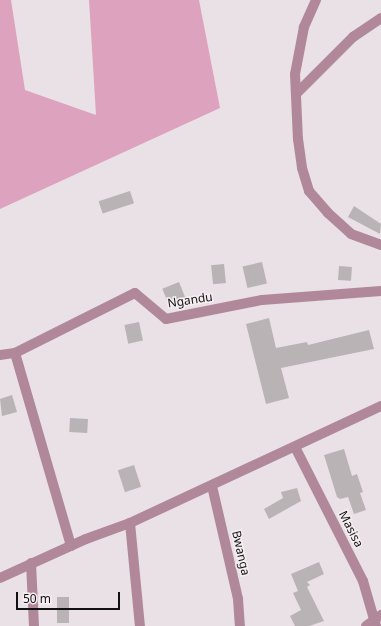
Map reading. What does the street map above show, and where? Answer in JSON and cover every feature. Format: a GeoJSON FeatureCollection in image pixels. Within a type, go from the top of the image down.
{"type":"FeatureCollection","features":[{"type":"Feature","properties":{"kind":"street"},"geometry":{"type":"LineString","coordinates":[[316,0],[304,27],[295,74],[298,139],[309,191],[351,234],[381,245]]}},
{"type":"Feature","properties":{"kind":"street"},"geometry":{"type":"LineString","coordinates":[[296,94],[353,37],[381,18]]}},
{"type":"Feature","properties":{"kind":"street","name":"Ngandu"},"geometry":{"type":"LineString","coordinates":[[0,355],[15,353],[135,293],[166,318],[262,300],[381,291]]}},
{"type":"Feature","properties":{"kind":"street"},"geometry":{"type":"LineString","coordinates":[[15,353],[71,546]]}},
{"type":"Feature","properties":{"kind":"street"},"geometry":{"type":"LineString","coordinates":[[0,578],[31,563],[130,523],[212,486],[381,406]]}},
{"type":"Feature","properties":{"kind":"street","name":"Masisa"},"geometry":{"type":"LineString","coordinates":[[295,447],[363,581],[377,620]]}},
{"type":"Feature","properties":{"kind":"street","name":"Bwanga"},"geometry":{"type":"LineString","coordinates":[[212,486],[238,599],[240,626]]}},
{"type":"Feature","properties":{"kind":"street"},"geometry":{"type":"LineString","coordinates":[[130,523],[140,626]]}},
{"type":"Feature","properties":{"kind":"street"},"geometry":{"type":"LineString","coordinates":[[31,563],[34,626]]}},
{"type":"Feature","properties":{"kind":"street"},"geometry":{"type":"LineString","coordinates":[[366,626],[377,620]]}},
{"type":"Feature","properties":{"kind":"shaded area"},"geometry":{"type":"Polygon","coordinates":[[[0,0],[11,0],[25,90],[96,115],[89,0],[199,0],[220,108],[0,209],[0,0]]]}},
{"type":"Feature","properties":{"kind":"building"},"geometry":{"type":"Polygon","coordinates":[[[130,191],[134,203],[103,214],[99,201],[130,191]]]}},
{"type":"Feature","properties":{"kind":"building"},"geometry":{"type":"Polygon","coordinates":[[[354,206],[381,224],[380,234],[348,217],[354,206]]]}},
{"type":"Feature","properties":{"kind":"building"},"geometry":{"type":"Polygon","coordinates":[[[262,262],[267,283],[247,288],[243,266],[262,262]]]}},
{"type":"Feature","properties":{"kind":"building"},"geometry":{"type":"Polygon","coordinates":[[[224,264],[226,283],[213,284],[211,265],[224,264]]]}},
{"type":"Feature","properties":{"kind":"building"},"geometry":{"type":"Polygon","coordinates":[[[339,266],[352,267],[351,281],[338,280],[339,266]]]}},
{"type":"Feature","properties":{"kind":"building"},"geometry":{"type":"Polygon","coordinates":[[[179,282],[186,299],[169,305],[162,289],[179,282]]]}},
{"type":"Feature","properties":{"kind":"building"},"geometry":{"type":"Polygon","coordinates":[[[269,318],[276,348],[307,342],[308,345],[369,330],[374,349],[281,368],[289,398],[266,404],[246,324],[269,318]]]}},
{"type":"Feature","properties":{"kind":"building"},"geometry":{"type":"Polygon","coordinates":[[[139,322],[143,341],[128,344],[124,325],[139,322]]]}},
{"type":"Feature","properties":{"kind":"building"},"geometry":{"type":"Polygon","coordinates":[[[12,395],[17,412],[2,416],[0,399],[12,395]]]}},
{"type":"Feature","properties":{"kind":"building"},"geometry":{"type":"Polygon","coordinates":[[[70,418],[88,419],[87,433],[69,432],[70,418]]]}},
{"type":"Feature","properties":{"kind":"building"},"geometry":{"type":"Polygon","coordinates":[[[344,449],[352,476],[357,474],[363,492],[360,493],[366,510],[354,514],[348,497],[340,499],[337,497],[324,455],[344,449]]]}},
{"type":"Feature","properties":{"kind":"building"},"geometry":{"type":"Polygon","coordinates":[[[134,465],[141,487],[125,492],[118,470],[134,465]]]}},
{"type":"Feature","properties":{"kind":"building"},"geometry":{"type":"Polygon","coordinates":[[[297,488],[301,501],[269,519],[264,509],[283,498],[281,492],[297,488]]]}},
{"type":"Feature","properties":{"kind":"building"},"geometry":{"type":"Polygon","coordinates":[[[319,562],[324,574],[307,582],[310,585],[307,587],[324,621],[309,626],[295,626],[290,616],[301,610],[293,593],[298,591],[291,574],[319,562]]]}},
{"type":"Feature","properties":{"kind":"building"},"geometry":{"type":"Polygon","coordinates":[[[57,597],[69,597],[69,623],[57,623],[57,597]]]}}]}
